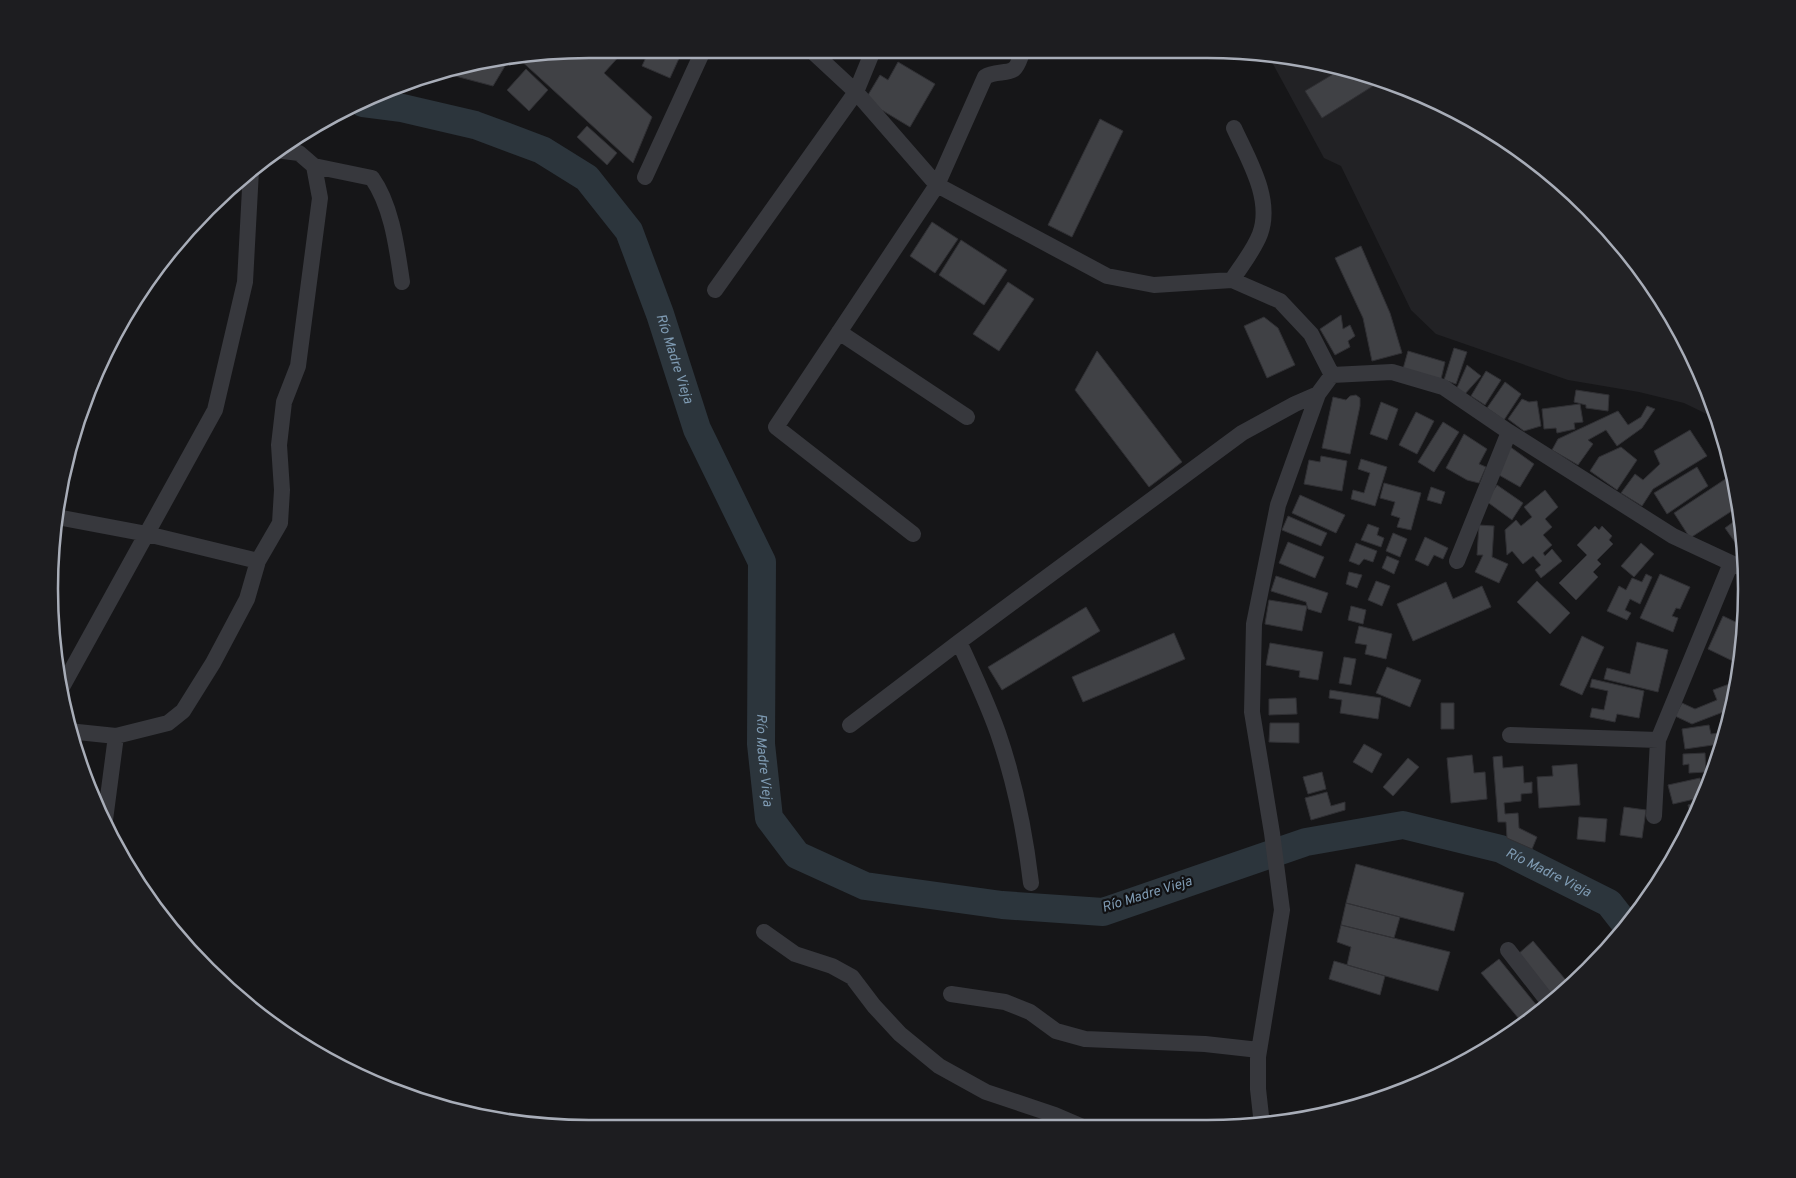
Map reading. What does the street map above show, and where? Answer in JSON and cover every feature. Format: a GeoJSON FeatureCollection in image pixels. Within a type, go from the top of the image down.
{"type":"FeatureCollection","features":[{"type":"Feature","properties":{"kind":"street"},"geometry":{"type":"LineString","coordinates":[[645,177],[700,58]]}},
{"type":"Feature","properties":{"kind":"street"},"geometry":{"type":"LineString","coordinates":[[819,58],[856,92],[937,185],[1108,276],[1154,285],[1232,280],[1280,301],[1311,334],[1332,375]]}},
{"type":"Feature","properties":{"kind":"street"},"geometry":{"type":"LineString","coordinates":[[715,290],[856,92],[870,58]]}},
{"type":"Feature","properties":{"kind":"street"},"geometry":{"type":"LineString","coordinates":[[912,534],[776,427],[937,185],[985,77],[990,73],[1011,71],[1015,68],[1020,58]]}},
{"type":"Feature","properties":{"kind":"street"},"geometry":{"type":"LineString","coordinates":[[1232,280],[1260,235],[1264,210],[1258,183],[1234,128]]}},
{"type":"Feature","properties":{"kind":"street"},"geometry":{"type":"LineString","coordinates":[[287,151],[299,153],[314,166],[372,178],[378,186],[394,230],[402,282]]}},
{"type":"Feature","properties":{"kind":"street"},"geometry":{"type":"LineString","coordinates":[[78,732],[116,736],[168,723],[182,711],[213,663],[247,599],[258,561],[280,523],[282,490],[279,445],[284,402],[298,366],[320,198],[314,166]]}},
{"type":"Feature","properties":{"kind":"street"},"geometry":{"type":"LineString","coordinates":[[66,679],[215,410],[245,282],[251,179]]}},
{"type":"Feature","properties":{"kind":"street"},"geometry":{"type":"LineString","coordinates":[[839,332],[966,417]]}},
{"type":"Feature","properties":{"kind":"street"},"geometry":{"type":"LineString","coordinates":[[1332,375],[1392,372],[1443,387],[1509,432],[1673,536],[1737,567]]}},
{"type":"Feature","properties":{"kind":"street"},"geometry":{"type":"LineString","coordinates":[[1261,1117],[1258,1089],[1260,1050],[1282,910],[1272,833],[1252,712],[1254,624],[1278,505],[1318,394],[1332,375]]}},
{"type":"Feature","properties":{"kind":"street"},"geometry":{"type":"LineString","coordinates":[[850,725],[1242,433],[1295,404],[1318,394]]}},
{"type":"Feature","properties":{"kind":"street"},"geometry":{"type":"LineString","coordinates":[[1457,561],[1509,432]]}},
{"type":"Feature","properties":{"kind":"street"},"geometry":{"type":"LineString","coordinates":[[62,518],[147,534],[258,561]]}},
{"type":"Feature","properties":{"kind":"street"},"geometry":{"type":"LineString","coordinates":[[1654,816],[1658,740],[1737,568]]}},
{"type":"Feature","properties":{"kind":"street"},"geometry":{"type":"LineString","coordinates":[[959,642],[989,708],[1006,758],[1021,816],[1031,883]]}},
{"type":"Feature","properties":{"kind":"street"},"geometry":{"type":"LineString","coordinates":[[1510,735],[1658,740]]}},
{"type":"Feature","properties":{"kind":"street"},"geometry":{"type":"LineString","coordinates":[[106,811],[116,736]]}},
{"type":"Feature","properties":{"kind":"street"},"geometry":{"type":"LineString","coordinates":[[764,932],[795,954],[832,966],[852,977],[874,1006],[900,1034],[940,1066],[986,1092],[1068,1120]]}},
{"type":"Feature","properties":{"kind":"street"},"geometry":{"type":"LineString","coordinates":[[1508,950],[1546,999]]}},
{"type":"Feature","properties":{"kind":"street"},"geometry":{"type":"LineString","coordinates":[[951,994],[1005,1002],[1030,1012],[1056,1031],[1085,1039],[1205,1044],[1260,1050]]}},
{"type":"Feature","properties":{"kind":"shaded area"},"geometry":{"type":"Polygon","coordinates":[[[1272,62],[1345,76],[1410,98],[1442,112],[1473,129],[1531,167],[1583,213],[1629,265],[1667,323],[1684,354],[1709,415],[1684,403],[1639,392],[1568,380],[1436,334],[1411,310],[1341,166],[1324,158],[1272,62]]]}},
{"type":"Feature","properties":{"kind":"building"},"geometry":{"type":"Polygon","coordinates":[[[618,58],[604,73],[652,117],[633,163],[522,62],[554,59],[618,58]]]}},
{"type":"Feature","properties":{"kind":"building"},"geometry":{"type":"Polygon","coordinates":[[[646,58],[679,58],[670,78],[642,66],[646,58]]]}},
{"type":"Feature","properties":{"kind":"building"},"geometry":{"type":"Polygon","coordinates":[[[898,62],[935,84],[910,127],[865,100],[880,75],[888,80],[898,62]]]}},
{"type":"Feature","properties":{"kind":"building"},"geometry":{"type":"Polygon","coordinates":[[[506,64],[493,86],[453,75],[506,64]]]}},
{"type":"Feature","properties":{"kind":"building"},"geometry":{"type":"Polygon","coordinates":[[[526,69],[548,90],[529,111],[507,90],[526,69]]]}},
{"type":"Feature","properties":{"kind":"building"},"geometry":{"type":"Polygon","coordinates":[[[1334,73],[1375,85],[1322,118],[1305,91],[1334,73]]]}},
{"type":"Feature","properties":{"kind":"building"},"geometry":{"type":"Polygon","coordinates":[[[1100,119],[1123,131],[1072,237],[1048,225],[1100,119]]]}},
{"type":"Feature","properties":{"kind":"building"},"geometry":{"type":"Polygon","coordinates":[[[587,126],[617,153],[607,165],[577,137],[587,126]]]}},
{"type":"Feature","properties":{"kind":"building"},"geometry":{"type":"Polygon","coordinates":[[[932,222],[958,239],[935,273],[910,256],[932,222]]]}},
{"type":"Feature","properties":{"kind":"building"},"geometry":{"type":"Polygon","coordinates":[[[961,240],[1007,270],[984,305],[939,275],[961,240]]]}},
{"type":"Feature","properties":{"kind":"building"},"geometry":{"type":"Polygon","coordinates":[[[1361,246],[1390,313],[1402,353],[1372,361],[1363,318],[1335,258],[1361,246]]]}},
{"type":"Feature","properties":{"kind":"building"},"geometry":{"type":"Polygon","coordinates":[[[1008,282],[1034,299],[999,351],[973,334],[1008,282]]]}},
{"type":"Feature","properties":{"kind":"building"},"geometry":{"type":"Polygon","coordinates":[[[1341,315],[1343,329],[1350,325],[1355,336],[1348,341],[1350,347],[1335,355],[1320,329],[1341,315]]]}},
{"type":"Feature","properties":{"kind":"building"},"geometry":{"type":"Polygon","coordinates":[[[1264,317],[1278,328],[1295,365],[1267,378],[1244,326],[1264,317]]]}},
{"type":"Feature","properties":{"kind":"building"},"geometry":{"type":"Polygon","coordinates":[[[1454,348],[1467,352],[1456,384],[1444,380],[1454,348]]]}},
{"type":"Feature","properties":{"kind":"building"},"geometry":{"type":"Polygon","coordinates":[[[1097,351],[1182,462],[1149,487],[1075,390],[1097,351]]]}},
{"type":"Feature","properties":{"kind":"building"},"geometry":{"type":"Polygon","coordinates":[[[1408,351],[1445,362],[1441,379],[1403,369],[1408,351]]]}},
{"type":"Feature","properties":{"kind":"building"},"geometry":{"type":"Polygon","coordinates":[[[1467,365],[1481,376],[1464,395],[1456,390],[1467,365]]]}},
{"type":"Feature","properties":{"kind":"building"},"geometry":{"type":"Polygon","coordinates":[[[1486,371],[1501,380],[1485,405],[1471,396],[1486,371]]]}},
{"type":"Feature","properties":{"kind":"building"},"geometry":{"type":"Polygon","coordinates":[[[1505,382],[1521,394],[1504,420],[1487,408],[1505,382]]]}},
{"type":"Feature","properties":{"kind":"building"},"geometry":{"type":"Polygon","coordinates":[[[1576,390],[1609,395],[1608,411],[1586,408],[1586,405],[1574,402],[1576,390]]]}},
{"type":"Feature","properties":{"kind":"building"},"geometry":{"type":"Polygon","coordinates":[[[1356,395],[1360,398],[1360,406],[1350,454],[1322,448],[1333,397],[1346,400],[1350,396],[1356,395]]]}},
{"type":"Feature","properties":{"kind":"building"},"geometry":{"type":"Polygon","coordinates":[[[1522,399],[1529,402],[1537,401],[1541,426],[1524,431],[1508,419],[1522,399]]]}},
{"type":"Feature","properties":{"kind":"building"},"geometry":{"type":"Polygon","coordinates":[[[1381,402],[1398,409],[1387,440],[1370,434],[1381,402]]]}},
{"type":"Feature","properties":{"kind":"building"},"geometry":{"type":"Polygon","coordinates":[[[1580,404],[1583,422],[1574,423],[1575,429],[1557,433],[1556,428],[1544,429],[1542,409],[1580,404]]]}},
{"type":"Feature","properties":{"kind":"building"},"geometry":{"type":"Polygon","coordinates":[[[1647,406],[1655,409],[1642,428],[1617,446],[1606,430],[1588,440],[1593,444],[1578,465],[1552,450],[1558,439],[1618,411],[1628,425],[1641,417],[1647,406]]]}},
{"type":"Feature","properties":{"kind":"building"},"geometry":{"type":"Polygon","coordinates":[[[1416,412],[1434,421],[1417,454],[1399,445],[1416,412]]]}},
{"type":"Feature","properties":{"kind":"building"},"geometry":{"type":"Polygon","coordinates":[[[1443,422],[1459,432],[1434,472],[1418,462],[1443,422]]]}},
{"type":"Feature","properties":{"kind":"building"},"geometry":{"type":"Polygon","coordinates":[[[1690,430],[1707,456],[1653,489],[1642,506],[1621,493],[1635,474],[1643,480],[1660,464],[1654,451],[1690,430]]]}},
{"type":"Feature","properties":{"kind":"building"},"geometry":{"type":"Polygon","coordinates":[[[1464,434],[1487,449],[1479,464],[1486,467],[1479,483],[1467,480],[1446,468],[1464,434]]]}},
{"type":"Feature","properties":{"kind":"building"},"geometry":{"type":"Polygon","coordinates":[[[1509,446],[1534,464],[1520,487],[1499,475],[1509,446]]]}},
{"type":"Feature","properties":{"kind":"building"},"geometry":{"type":"Polygon","coordinates":[[[1621,447],[1637,460],[1617,490],[1590,471],[1599,457],[1621,447]]]}},
{"type":"Feature","properties":{"kind":"building"},"geometry":{"type":"Polygon","coordinates":[[[1321,456],[1347,461],[1342,491],[1304,484],[1309,460],[1320,462],[1321,456]]]}},
{"type":"Feature","properties":{"kind":"building"},"geometry":{"type":"Polygon","coordinates":[[[1361,459],[1387,467],[1375,506],[1351,499],[1353,490],[1364,493],[1370,473],[1358,469],[1361,459]]]}},
{"type":"Feature","properties":{"kind":"building"},"geometry":{"type":"Polygon","coordinates":[[[1697,467],[1708,486],[1667,514],[1654,493],[1697,467]]]}},
{"type":"Feature","properties":{"kind":"building"},"geometry":{"type":"Polygon","coordinates":[[[1726,478],[1732,511],[1690,538],[1674,513],[1726,478]]]}},
{"type":"Feature","properties":{"kind":"building"},"geometry":{"type":"Polygon","coordinates":[[[1384,483],[1421,493],[1411,530],[1397,527],[1400,518],[1391,515],[1395,502],[1380,498],[1384,483]]]}},
{"type":"Feature","properties":{"kind":"building"},"geometry":{"type":"Polygon","coordinates":[[[1497,485],[1523,503],[1512,520],[1486,501],[1497,485]]]}},
{"type":"Feature","properties":{"kind":"building"},"geometry":{"type":"Polygon","coordinates":[[[1431,487],[1445,492],[1441,504],[1427,500],[1431,487]]]}},
{"type":"Feature","properties":{"kind":"building"},"geometry":{"type":"Polygon","coordinates":[[[1545,490],[1558,507],[1545,519],[1552,527],[1543,535],[1552,545],[1543,553],[1545,556],[1552,549],[1562,561],[1541,578],[1535,570],[1541,565],[1533,556],[1523,564],[1512,551],[1507,555],[1505,530],[1516,520],[1521,526],[1532,517],[1524,507],[1545,490]]]}},
{"type":"Feature","properties":{"kind":"building"},"geometry":{"type":"Polygon","coordinates":[[[1300,495],[1345,515],[1336,533],[1292,513],[1300,495]]]}},
{"type":"Feature","properties":{"kind":"building"},"geometry":{"type":"Polygon","coordinates":[[[1288,516],[1327,533],[1321,546],[1282,530],[1288,516]]]}},
{"type":"Feature","properties":{"kind":"building"},"geometry":{"type":"Polygon","coordinates":[[[1734,521],[1736,544],[1725,528],[1734,521]]]}},
{"type":"Feature","properties":{"kind":"building"},"geometry":{"type":"Polygon","coordinates":[[[1368,524],[1379,528],[1377,535],[1384,538],[1381,547],[1361,540],[1368,524]]]}},
{"type":"Feature","properties":{"kind":"building"},"geometry":{"type":"Polygon","coordinates":[[[1479,525],[1494,526],[1492,557],[1508,564],[1499,583],[1475,572],[1483,555],[1477,555],[1479,525]]]}},
{"type":"Feature","properties":{"kind":"building"},"geometry":{"type":"Polygon","coordinates":[[[1595,526],[1599,530],[1602,526],[1612,536],[1609,540],[1613,544],[1597,560],[1601,564],[1593,572],[1598,577],[1576,600],[1559,583],[1587,555],[1577,545],[1595,526]]]}},
{"type":"Feature","properties":{"kind":"building"},"geometry":{"type":"Polygon","coordinates":[[[1393,533],[1407,539],[1400,557],[1386,551],[1393,533]]]}},
{"type":"Feature","properties":{"kind":"building"},"geometry":{"type":"Polygon","coordinates":[[[1425,537],[1448,548],[1443,559],[1434,555],[1428,566],[1415,560],[1425,537]]]}},
{"type":"Feature","properties":{"kind":"building"},"geometry":{"type":"Polygon","coordinates":[[[1288,542],[1324,557],[1315,578],[1279,563],[1288,542]]]}},
{"type":"Feature","properties":{"kind":"building"},"geometry":{"type":"Polygon","coordinates":[[[1356,543],[1377,551],[1373,562],[1364,559],[1359,565],[1349,561],[1356,543]]]}},
{"type":"Feature","properties":{"kind":"building"},"geometry":{"type":"Polygon","coordinates":[[[1641,543],[1654,554],[1634,577],[1621,566],[1641,543]]]}},
{"type":"Feature","properties":{"kind":"building"},"geometry":{"type":"Polygon","coordinates":[[[1387,556],[1399,561],[1394,574],[1382,568],[1387,556]]]}},
{"type":"Feature","properties":{"kind":"building"},"geometry":{"type":"Polygon","coordinates":[[[1349,572],[1362,575],[1357,588],[1346,584],[1349,572]]]}},
{"type":"Feature","properties":{"kind":"building"},"geometry":{"type":"Polygon","coordinates":[[[1646,574],[1652,577],[1640,604],[1630,599],[1625,610],[1631,613],[1627,620],[1607,611],[1619,586],[1626,590],[1632,578],[1642,582],[1646,574]]]}},
{"type":"Feature","properties":{"kind":"building"},"geometry":{"type":"Polygon","coordinates":[[[1660,574],[1690,587],[1680,609],[1676,608],[1672,616],[1678,618],[1673,632],[1640,618],[1660,574]]]}},
{"type":"Feature","properties":{"kind":"building"},"geometry":{"type":"Polygon","coordinates":[[[1276,576],[1328,593],[1321,613],[1308,609],[1306,602],[1271,591],[1276,576]]]}},
{"type":"Feature","properties":{"kind":"building"},"geometry":{"type":"Polygon","coordinates":[[[1376,581],[1390,586],[1382,606],[1368,600],[1376,581]]]}},
{"type":"Feature","properties":{"kind":"building"},"geometry":{"type":"Polygon","coordinates":[[[1537,581],[1570,613],[1550,634],[1517,602],[1537,581]]]}},
{"type":"Feature","properties":{"kind":"building"},"geometry":{"type":"Polygon","coordinates":[[[1446,582],[1453,599],[1482,586],[1491,607],[1413,641],[1397,604],[1446,582]]]}},
{"type":"Feature","properties":{"kind":"building"},"geometry":{"type":"Polygon","coordinates":[[[1269,600],[1307,606],[1302,631],[1265,624],[1269,600]]]}},
{"type":"Feature","properties":{"kind":"building"},"geometry":{"type":"Polygon","coordinates":[[[1351,606],[1366,610],[1363,624],[1348,620],[1351,606]]]}},
{"type":"Feature","properties":{"kind":"building"},"geometry":{"type":"Polygon","coordinates":[[[1086,607],[1100,631],[1002,690],[988,667],[1086,607]]]}},
{"type":"Feature","properties":{"kind":"building"},"geometry":{"type":"Polygon","coordinates":[[[1723,616],[1737,623],[1733,661],[1708,649],[1723,616]]]}},
{"type":"Feature","properties":{"kind":"building"},"geometry":{"type":"Polygon","coordinates":[[[1359,626],[1392,634],[1386,659],[1365,654],[1367,645],[1355,643],[1359,626]]]}},
{"type":"Feature","properties":{"kind":"building"},"geometry":{"type":"Polygon","coordinates":[[[1174,633],[1185,659],[1083,702],[1072,677],[1174,633]]]}},
{"type":"Feature","properties":{"kind":"building"},"geometry":{"type":"Polygon","coordinates":[[[1582,636],[1604,647],[1582,695],[1560,685],[1582,636]]]}},
{"type":"Feature","properties":{"kind":"building"},"geometry":{"type":"Polygon","coordinates":[[[1637,642],[1668,650],[1658,692],[1604,679],[1607,668],[1630,674],[1637,642]]]}},
{"type":"Feature","properties":{"kind":"building"},"geometry":{"type":"Polygon","coordinates":[[[1270,643],[1323,652],[1318,680],[1299,677],[1300,671],[1266,665],[1270,643]]]}},
{"type":"Feature","properties":{"kind":"building"},"geometry":{"type":"Polygon","coordinates":[[[1344,657],[1356,659],[1351,685],[1339,683],[1344,657]]]}},
{"type":"Feature","properties":{"kind":"building"},"geometry":{"type":"Polygon","coordinates":[[[1387,667],[1421,680],[1410,707],[1376,693],[1387,667]]]}},
{"type":"Feature","properties":{"kind":"building"},"geometry":{"type":"Polygon","coordinates":[[[1592,679],[1644,691],[1639,718],[1617,714],[1615,722],[1590,717],[1592,708],[1604,710],[1608,691],[1590,687],[1592,679]]]}},
{"type":"Feature","properties":{"kind":"building"},"geometry":{"type":"Polygon","coordinates":[[[1730,684],[1724,712],[1692,724],[1675,716],[1682,703],[1695,709],[1717,700],[1713,690],[1730,684]]]}},
{"type":"Feature","properties":{"kind":"building"},"geometry":{"type":"Polygon","coordinates":[[[1330,690],[1381,698],[1378,719],[1340,713],[1342,700],[1329,698],[1330,690]]]}},
{"type":"Feature","properties":{"kind":"building"},"geometry":{"type":"Polygon","coordinates":[[[1296,698],[1297,714],[1269,715],[1269,699],[1296,698]]]}},
{"type":"Feature","properties":{"kind":"building"},"geometry":{"type":"Polygon","coordinates":[[[1441,703],[1454,703],[1454,729],[1441,729],[1441,703]]]}},
{"type":"Feature","properties":{"kind":"building"},"geometry":{"type":"Polygon","coordinates":[[[1270,723],[1299,723],[1299,743],[1269,742],[1270,723]]]}},
{"type":"Feature","properties":{"kind":"building"},"geometry":{"type":"Polygon","coordinates":[[[1709,725],[1711,734],[1718,733],[1715,745],[1685,749],[1682,729],[1709,725]]]}},
{"type":"Feature","properties":{"kind":"building"},"geometry":{"type":"Polygon","coordinates":[[[1364,744],[1382,754],[1372,773],[1353,762],[1364,744]]]}},
{"type":"Feature","properties":{"kind":"building"},"geometry":{"type":"Polygon","coordinates":[[[1705,753],[1705,772],[1689,773],[1689,764],[1683,765],[1683,754],[1705,753]]]}},
{"type":"Feature","properties":{"kind":"building"},"geometry":{"type":"Polygon","coordinates":[[[1472,755],[1474,773],[1485,772],[1487,799],[1451,803],[1447,758],[1472,755]]]}},
{"type":"Feature","properties":{"kind":"building"},"geometry":{"type":"Polygon","coordinates":[[[1502,756],[1503,768],[1523,766],[1524,783],[1532,782],[1532,793],[1521,794],[1521,801],[1504,803],[1505,814],[1518,813],[1519,828],[1537,837],[1532,849],[1507,838],[1506,822],[1498,822],[1493,757],[1502,756]]]}},
{"type":"Feature","properties":{"kind":"building"},"geometry":{"type":"Polygon","coordinates":[[[1408,758],[1419,767],[1393,796],[1383,787],[1408,758]]]}},
{"type":"Feature","properties":{"kind":"building"},"geometry":{"type":"Polygon","coordinates":[[[1577,764],[1580,805],[1539,808],[1537,777],[1553,776],[1552,766],[1577,764]]]}},
{"type":"Feature","properties":{"kind":"building"},"geometry":{"type":"Polygon","coordinates":[[[1322,772],[1326,789],[1308,794],[1303,777],[1322,772]]]}},
{"type":"Feature","properties":{"kind":"building"},"geometry":{"type":"Polygon","coordinates":[[[1700,778],[1701,783],[1695,799],[1673,804],[1668,785],[1700,778]]]}},
{"type":"Feature","properties":{"kind":"building"},"geometry":{"type":"Polygon","coordinates":[[[1327,792],[1331,806],[1345,802],[1345,810],[1311,820],[1305,798],[1327,792]]]}},
{"type":"Feature","properties":{"kind":"building"},"geometry":{"type":"Polygon","coordinates":[[[1693,803],[1690,811],[1688,805],[1693,803]]]}},
{"type":"Feature","properties":{"kind":"building"},"geometry":{"type":"Polygon","coordinates":[[[1624,807],[1646,810],[1642,838],[1620,835],[1624,807]]]}},
{"type":"Feature","properties":{"kind":"building"},"geometry":{"type":"Polygon","coordinates":[[[1579,817],[1607,819],[1605,842],[1577,839],[1579,817]]]}},
{"type":"Feature","properties":{"kind":"building"},"geometry":{"type":"Polygon","coordinates":[[[1356,864],[1464,893],[1454,931],[1346,903],[1356,864]]]}},
{"type":"Feature","properties":{"kind":"building"},"geometry":{"type":"Polygon","coordinates":[[[1346,903],[1400,917],[1394,938],[1341,925],[1346,903]]]}},
{"type":"Feature","properties":{"kind":"building"},"geometry":{"type":"Polygon","coordinates":[[[1341,925],[1450,952],[1438,991],[1347,965],[1351,947],[1337,942],[1341,925]]]}},
{"type":"Feature","properties":{"kind":"building"},"geometry":{"type":"Polygon","coordinates":[[[1533,941],[1566,980],[1550,995],[1517,955],[1533,941]]]}},
{"type":"Feature","properties":{"kind":"building"},"geometry":{"type":"Polygon","coordinates":[[[1499,959],[1537,1006],[1519,1019],[1481,973],[1499,959]]]}},
{"type":"Feature","properties":{"kind":"building"},"geometry":{"type":"Polygon","coordinates":[[[1334,961],[1385,976],[1380,995],[1329,979],[1334,961]]]}},
{"type":"Feature","properties":{"kind":"waterway","name":"Río Madre Vieja"},"geometry":{"type":"LineString","coordinates":[[372,104],[402,108],[475,125],[542,150],[587,178],[629,231],[660,314],[697,429],[762,562],[761,744],[769,818],[797,855],[865,886],[1002,905],[1103,912],[1306,842],[1403,825],[1501,849],[1609,903],[1623,920]]}}]}
